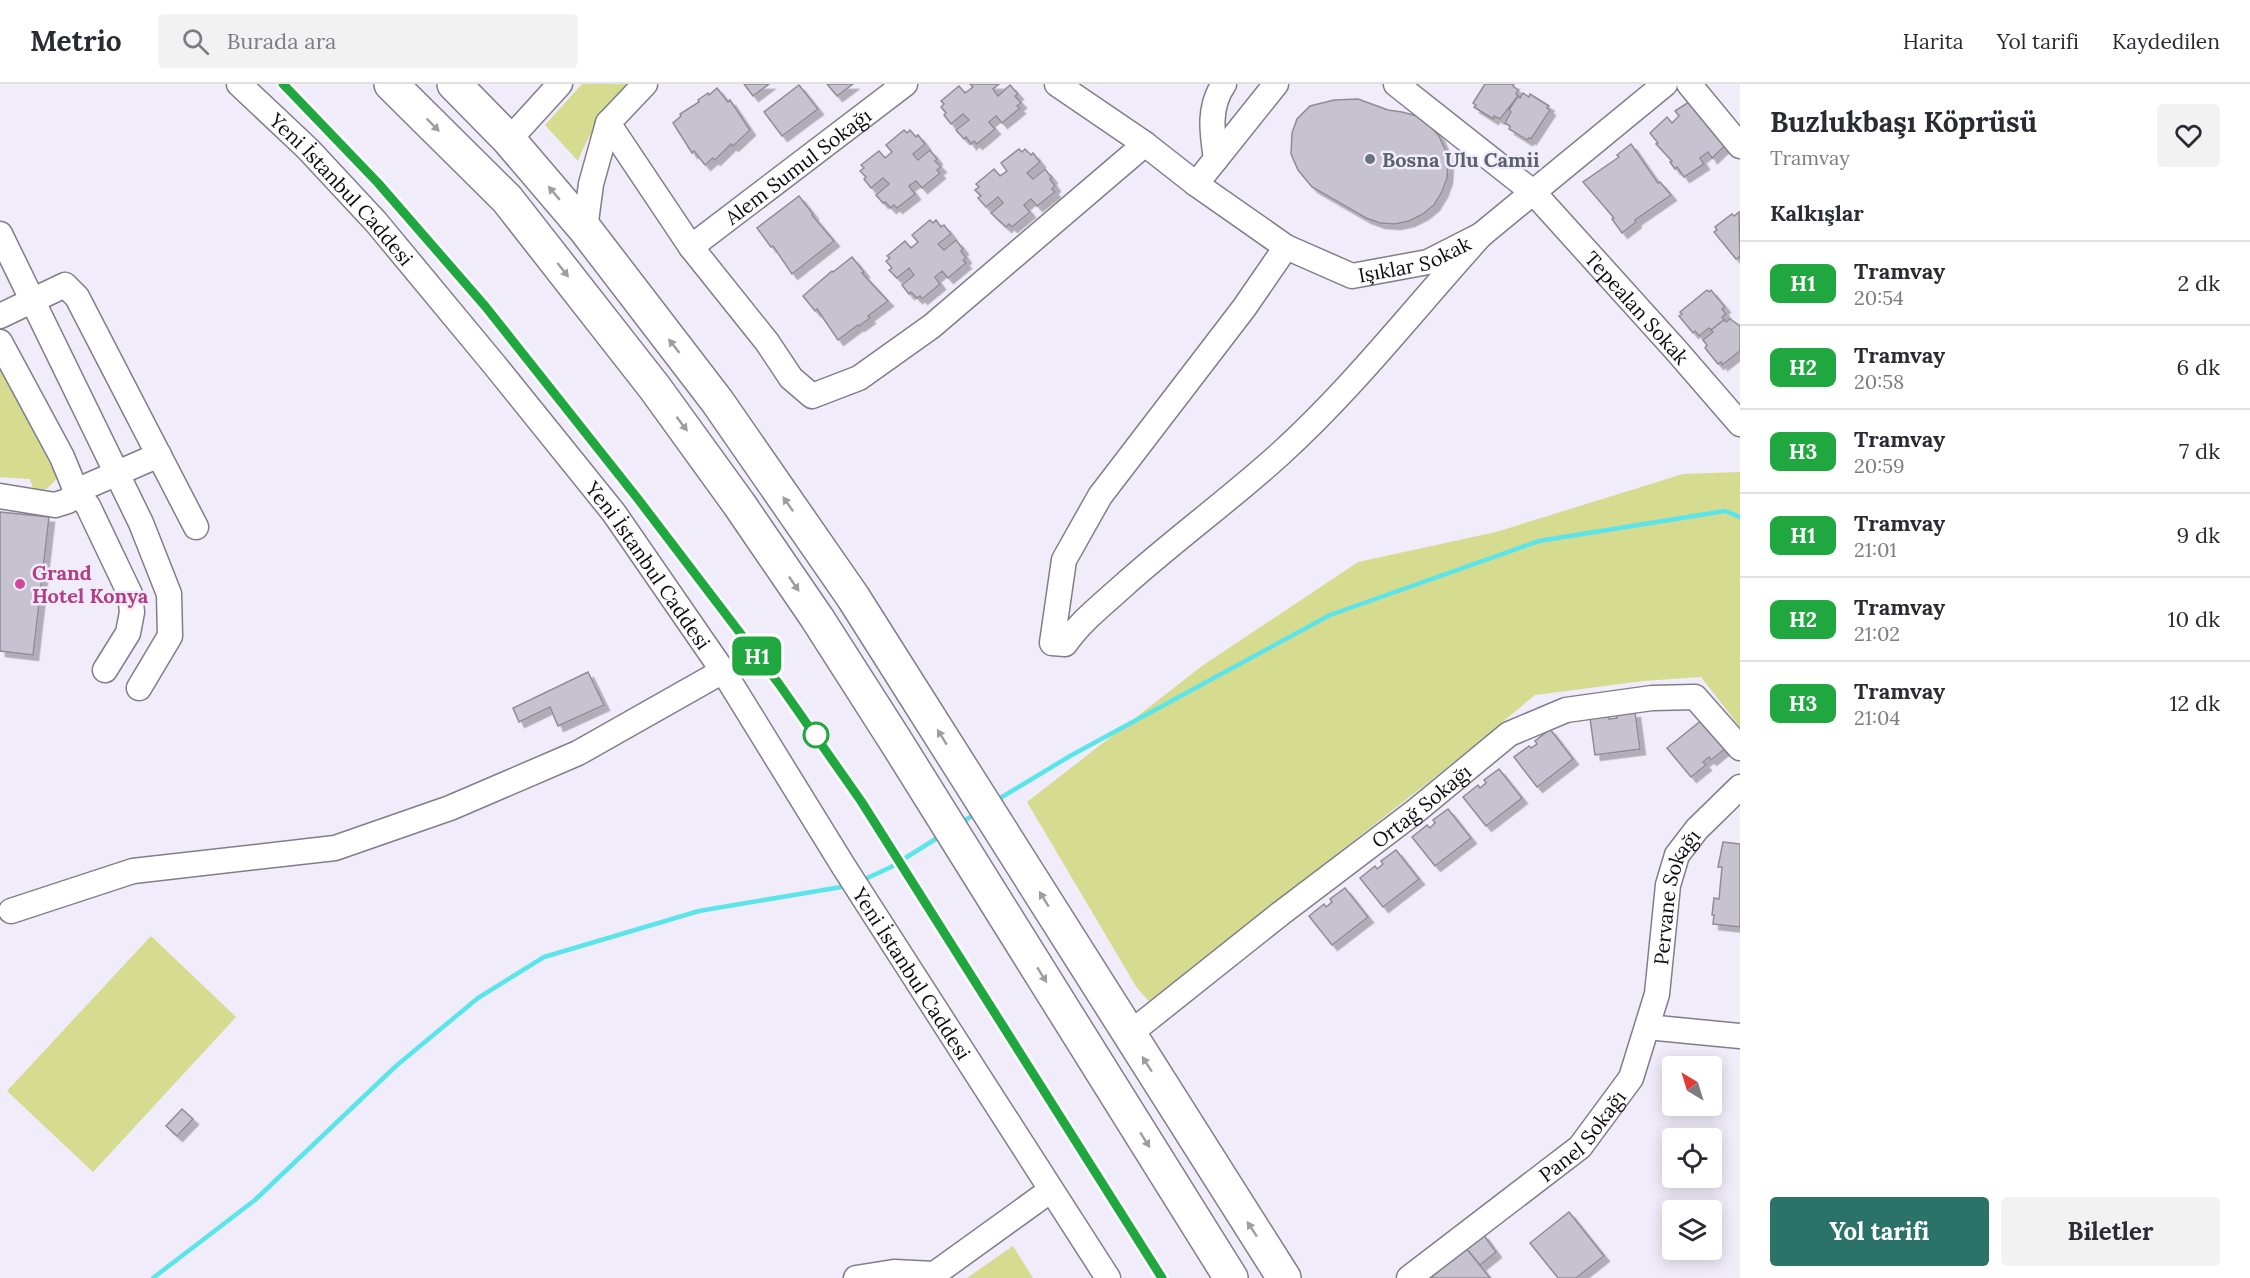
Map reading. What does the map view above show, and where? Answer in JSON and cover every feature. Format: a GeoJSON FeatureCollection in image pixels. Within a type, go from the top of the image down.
{"type":"FeatureCollection","features":[{"type":"Feature","properties":{"kind":"highway"},"geometry":{"type":"LineString","coordinates":[[391,84],[507,199],[655,388],[778,559],[938,809],[1231,1278]]}},
{"type":"Feature","properties":{"kind":"highway"},"geometry":{"type":"LineString","coordinates":[[454,84],[509,140],[585,229],[717,401],[853,597],[1128,1035],[1284,1278]]}},
{"type":"Feature","properties":{"kind":"street","name":"Yeni İstanbul Caddesi"},"geometry":{"type":"LineString","coordinates":[[239,84],[308,149],[376,222],[614,513],[723,671],[844,867],[1108,1278]]}},
{"type":"Feature","properties":{"kind":"street"},"geometry":{"type":"LineString","coordinates":[[509,140],[560,84]]}},
{"type":"Feature","properties":{"kind":"street"},"geometry":{"type":"LineString","coordinates":[[585,229],[591,184],[608,123],[645,84]]}},
{"type":"Feature","properties":{"kind":"street","name":"Alem Sumul Sokağı"},"geometry":{"type":"LineString","coordinates":[[691,247],[905,84]]}},
{"type":"Feature","properties":{"kind":"street"},"geometry":{"type":"LineString","coordinates":[[1216,159],[1211,123],[1218,93],[1224,84]]}},
{"type":"Feature","properties":{"kind":"street"},"geometry":{"type":"LineString","coordinates":[[1196,184],[1276,84]]}},
{"type":"Feature","properties":{"kind":"street","name":"Tepealan Sokak"},"geometry":{"type":"LineString","coordinates":[[1396,84],[1534,193],[1740,424]]}},
{"type":"Feature","properties":{"kind":"street","name":"Işıklar Sokak"},"geometry":{"type":"LineString","coordinates":[[1070,87],[1196,184],[1286,247],[1352,276],[1428,262],[1481,235],[1665,84]]}},
{"type":"Feature","properties":{"kind":"street"},"geometry":{"type":"LineString","coordinates":[[1689,84],[1740,146]]}},
{"type":"Feature","properties":{"kind":"street"},"geometry":{"type":"LineString","coordinates":[[608,123],[691,247],[766,342],[791,378],[812,396],[859,378],[932,326],[1145,144]]}},
{"type":"Feature","properties":{"kind":"street"},"geometry":{"type":"LineString","coordinates":[[0,234],[141,523],[170,594],[170,636],[138,688]]}},
{"type":"Feature","properties":{"kind":"street"},"geometry":{"type":"LineString","coordinates":[[1286,247],[1245,308],[1100,496],[1065,560],[1052,643],[1065,644],[1077,627],[1131,579],[1265,468],[1307,430],[1381,352],[1417,306],[1481,235]]}},
{"type":"Feature","properties":{"kind":"street"},"geometry":{"type":"LineString","coordinates":[[0,316],[65,285],[70,288],[77,297],[196,527]]}},
{"type":"Feature","properties":{"kind":"street"},"geometry":{"type":"LineString","coordinates":[[0,342],[62,457],[76,492],[88,506],[130,594],[132,612],[128,633],[105,670]]}},
{"type":"Feature","properties":{"kind":"street"},"geometry":{"type":"LineString","coordinates":[[0,496],[55,505],[68,501],[76,492],[159,456]]}},
{"type":"Feature","properties":{"kind":"street"},"geometry":{"type":"LineString","coordinates":[[10,911],[133,871],[335,848],[450,808],[578,753],[723,671]]}},
{"type":"Feature","properties":{"kind":"street","name":"Ortağ Sokağı"},"geometry":{"type":"LineString","coordinates":[[1128,1035],[1280,914],[1417,810],[1509,734],[1566,710],[1652,698],[1695,697],[1740,748]]}},
{"type":"Feature","properties":{"kind":"street","name":"Pervane Sokağı"},"geometry":{"type":"LineString","coordinates":[[1647,1027],[1657,994],[1668,885],[1677,855],[1697,829],[1740,787]]}},
{"type":"Feature","properties":{"kind":"street"},"geometry":{"type":"LineString","coordinates":[[1647,1027],[1740,1036]]}},
{"type":"Feature","properties":{"kind":"street","name":"Panel Sokağı"},"geometry":{"type":"LineString","coordinates":[[1409,1278],[1580,1147],[1631,1078],[1647,1027]]}},
{"type":"Feature","properties":{"kind":"street"},"geometry":{"type":"LineString","coordinates":[[856,1278],[894,1272],[931,1276],[1051,1190]]}},
{"type":"Feature","properties":{"kind":"green space"},"geometry":{"type":"Polygon","coordinates":[[[582,84],[630,84],[600,120],[578,161],[545,125],[582,84]]]}},
{"type":"Feature","properties":{"kind":"green space"},"geometry":{"type":"Polygon","coordinates":[[[0,363],[57,478],[47,489],[34,491],[30,479],[0,477],[0,363]]]}},
{"type":"Feature","properties":{"kind":"green space"},"geometry":{"type":"Polygon","coordinates":[[[1740,472],[1740,727],[1701,677],[1643,681],[1535,695],[1454,762],[1149,1001],[1137,988],[1027,802],[1202,666],[1358,562],[1496,532],[1683,474],[1740,472]]]}},
{"type":"Feature","properties":{"kind":"green space"},"geometry":{"type":"Polygon","coordinates":[[[151,936],[236,1017],[93,1172],[7,1091],[151,936]]]}},
{"type":"Feature","properties":{"kind":"green space"},"geometry":{"type":"Polygon","coordinates":[[[1013,1246],[1033,1278],[967,1278],[1013,1246]]]}},
{"type":"Feature","properties":{"kind":"building"},"geometry":{"type":"Polygon","coordinates":[[[744,84],[769,84],[753,96],[744,84]]]}},
{"type":"Feature","properties":{"kind":"building"},"geometry":{"type":"Polygon","coordinates":[[[827,84],[853,84],[837,96],[827,84]]]}},
{"type":"Feature","properties":{"kind":"building"},"geometry":{"type":"Polygon","coordinates":[[[970,84],[999,84],[993,89],[998,96],[1010,85],[1018,94],[1015,96],[1021,103],[1017,106],[1020,108],[1002,123],[996,116],[989,122],[995,129],[977,144],[974,141],[971,144],[956,130],[969,120],[963,114],[951,124],[941,107],[944,104],[941,101],[959,86],[965,93],[973,87],[970,84]]]}},
{"type":"Feature","properties":{"kind":"building"},"geometry":{"type":"Polygon","coordinates":[[[1485,84],[1514,84],[1513,86],[1518,90],[1516,94],[1518,96],[1500,119],[1494,116],[1493,119],[1474,107],[1476,105],[1473,103],[1485,84]]]}},
{"type":"Feature","properties":{"kind":"building"},"geometry":{"type":"Polygon","coordinates":[[[799,85],[818,109],[782,136],[764,112],[799,85]]]}},
{"type":"Feature","properties":{"kind":"building"},"geometry":{"type":"Polygon","coordinates":[[[717,88],[728,102],[730,100],[750,130],[715,160],[713,158],[705,165],[694,151],[692,153],[673,123],[681,116],[680,114],[717,88]]]}},
{"type":"Feature","properties":{"kind":"building"},"geometry":{"type":"Polygon","coordinates":[[[1523,93],[1529,97],[1530,94],[1549,106],[1547,108],[1550,110],[1531,139],[1527,140],[1509,129],[1510,126],[1505,123],[1511,112],[1509,110],[1518,96],[1520,98],[1523,93]]]}},
{"type":"Feature","properties":{"kind":"building"},"geometry":{"type":"Polygon","coordinates":[[[1695,98],[1729,142],[1712,158],[1708,152],[1700,158],[1704,164],[1684,177],[1677,167],[1675,169],[1670,162],[1672,161],[1656,144],[1658,143],[1650,133],[1667,117],[1672,123],[1679,116],[1675,111],[1695,98]]]}},
{"type":"Feature","properties":{"kind":"building","name":"Bosna Ulu Camii"},"geometry":{"type":"Polygon","coordinates":[[[1358,99],[1388,110],[1417,116],[1439,136],[1445,149],[1448,163],[1447,178],[1442,192],[1434,205],[1409,221],[1395,224],[1380,223],[1366,218],[1312,187],[1298,170],[1291,154],[1292,133],[1297,119],[1310,106],[1334,100],[1358,99]]]}},
{"type":"Feature","properties":{"kind":"building"},"geometry":{"type":"Polygon","coordinates":[[[904,130],[907,133],[910,130],[916,137],[918,135],[925,144],[913,154],[918,160],[930,150],[941,167],[937,170],[940,173],[922,188],[916,181],[909,186],[915,194],[897,208],[894,205],[891,208],[876,195],[889,184],[883,178],[871,188],[860,171],[864,168],[861,165],[879,151],[885,158],[892,152],[886,145],[904,130]]]}},
{"type":"Feature","properties":{"kind":"building"},"geometry":{"type":"Polygon","coordinates":[[[1631,144],[1658,183],[1660,182],[1671,195],[1635,220],[1636,222],[1622,233],[1612,219],[1614,218],[1583,182],[1619,157],[1617,155],[1631,144]]]}},
{"type":"Feature","properties":{"kind":"building"},"geometry":{"type":"Polygon","coordinates":[[[1019,149],[1022,152],[1025,149],[1031,155],[1033,153],[1040,162],[1027,173],[1033,179],[1045,169],[1052,178],[1050,179],[1055,186],[1052,189],[1055,192],[1037,206],[1031,199],[1024,205],[1030,212],[1012,227],[1009,224],[1006,227],[991,213],[1003,203],[998,197],[986,207],[978,198],[981,196],[975,190],[979,187],[976,184],[994,169],[1000,176],[1007,171],[1001,163],[1019,149]]]}},
{"type":"Feature","properties":{"kind":"building"},"geometry":{"type":"Polygon","coordinates":[[[799,196],[834,241],[792,274],[773,246],[771,247],[757,228],[799,196]]]}},
{"type":"Feature","properties":{"kind":"building"},"geometry":{"type":"Polygon","coordinates":[[[1739,212],[1740,259],[1739,257],[1736,259],[1714,232],[1717,230],[1715,227],[1732,214],[1734,216],[1739,212]]]}},
{"type":"Feature","properties":{"kind":"building"},"geometry":{"type":"Polygon","coordinates":[[[930,220],[933,223],[936,220],[941,227],[944,225],[951,234],[938,244],[944,250],[956,240],[963,249],[961,251],[966,258],[963,260],[966,263],[948,278],[942,271],[935,277],[940,284],[922,299],[920,296],[917,298],[911,292],[909,294],[902,285],[914,275],[909,268],[897,278],[889,270],[892,268],[886,261],[890,258],[887,256],[905,241],[911,248],[918,242],[912,235],[930,220]]]}},
{"type":"Feature","properties":{"kind":"building"},"geometry":{"type":"Polygon","coordinates":[[[852,257],[864,272],[862,273],[888,301],[868,316],[870,318],[838,340],[817,309],[815,311],[803,296],[852,257]]]}},
{"type":"Feature","properties":{"kind":"building"},"geometry":{"type":"Polygon","coordinates":[[[1707,290],[1709,292],[1711,290],[1725,307],[1722,309],[1726,314],[1722,317],[1724,320],[1699,336],[1695,331],[1693,333],[1679,316],[1682,314],[1680,312],[1707,290]]]}},
{"type":"Feature","properties":{"kind":"building"},"geometry":{"type":"Polygon","coordinates":[[[1730,319],[1740,326],[1740,351],[1722,365],[1721,362],[1718,364],[1705,348],[1707,345],[1703,340],[1713,332],[1711,330],[1724,320],[1726,322],[1730,319]]]}},
{"type":"Feature","properties":{"kind":"building","name":"Grand Hotel Konya"},"geometry":{"type":"Polygon","coordinates":[[[0,512],[49,517],[33,655],[0,651],[0,512]]]}},
{"type":"Feature","properties":{"kind":"building"},"geometry":{"type":"Polygon","coordinates":[[[588,672],[604,705],[558,726],[550,707],[519,722],[513,708],[588,672]]]}},
{"type":"Feature","properties":{"kind":"building"},"geometry":{"type":"Polygon","coordinates":[[[1635,712],[1640,749],[1595,755],[1590,718],[1609,715],[1609,719],[1617,718],[1616,714],[1635,712]]]}},
{"type":"Feature","properties":{"kind":"building"},"geometry":{"type":"Polygon","coordinates":[[[1703,719],[1726,748],[1711,760],[1709,757],[1703,762],[1706,765],[1691,777],[1667,748],[1703,719]]]}},
{"type":"Feature","properties":{"kind":"building"},"geometry":{"type":"Polygon","coordinates":[[[1550,729],[1573,759],[1537,787],[1514,757],[1529,746],[1531,748],[1537,744],[1535,741],[1550,729]]]}},
{"type":"Feature","properties":{"kind":"building"},"geometry":{"type":"Polygon","coordinates":[[[1499,769],[1522,798],[1486,826],[1463,797],[1478,785],[1480,788],[1486,783],[1484,780],[1499,769]]]}},
{"type":"Feature","properties":{"kind":"building"},"geometry":{"type":"Polygon","coordinates":[[[1448,809],[1471,838],[1435,866],[1412,837],[1427,825],[1430,828],[1435,823],[1433,820],[1448,809]]]}},
{"type":"Feature","properties":{"kind":"building"},"geometry":{"type":"Polygon","coordinates":[[[1723,842],[1740,844],[1740,927],[1713,924],[1714,898],[1719,899],[1722,867],[1718,867],[1723,842]]]}},
{"type":"Feature","properties":{"kind":"building"},"geometry":{"type":"Polygon","coordinates":[[[1396,850],[1419,879],[1383,907],[1360,878],[1375,866],[1377,869],[1383,864],[1381,861],[1396,850]]]}},
{"type":"Feature","properties":{"kind":"building"},"geometry":{"type":"Polygon","coordinates":[[[1345,888],[1368,917],[1332,945],[1309,916],[1324,904],[1326,907],[1332,902],[1330,899],[1345,888]]]}},
{"type":"Feature","properties":{"kind":"building"},"geometry":{"type":"Polygon","coordinates":[[[182,1109],[193,1119],[177,1136],[166,1126],[182,1109]]]}},
{"type":"Feature","properties":{"kind":"building"},"geometry":{"type":"Polygon","coordinates":[[[1569,1212],[1604,1256],[1576,1278],[1558,1278],[1530,1243],[1569,1212]]]}},
{"type":"Feature","properties":{"kind":"building"},"geometry":{"type":"Polygon","coordinates":[[[1483,1234],[1496,1252],[1480,1265],[1466,1248],[1483,1234]]]}},
{"type":"Feature","properties":{"kind":"building"},"geometry":{"type":"Polygon","coordinates":[[[1466,1248],[1490,1278],[1433,1278],[1431,1275],[1466,1248]]]}},
{"type":"Feature","properties":{"kind":"waterway"},"geometry":{"type":"LineString","coordinates":[[997,800],[1070,756],[1330,615],[1539,541],[1725,511],[1740,517]]}},
{"type":"Feature","properties":{"kind":"waterway"},"geometry":{"type":"LineString","coordinates":[[962,822],[977,813]]}},
{"type":"Feature","properties":{"kind":"waterway"},"geometry":{"type":"LineString","coordinates":[[861,881],[891,867],[942,835]]}},
{"type":"Feature","properties":{"kind":"waterway"},"geometry":{"type":"LineString","coordinates":[[153,1278],[255,1200],[396,1066],[478,998],[544,957],[699,911],[847,886]]}},
{"type":"Feature","properties":{"kind":"tram line"},"geometry":{"type":"LineString","coordinates":[[283,84],[367,171],[485,306],[638,499],[779,684],[861,801],[1162,1278]]}},
{"type":"Feature","properties":{"kind":"tram line","name":"H1"},"geometry":{"type":"LineString","coordinates":[[283,84],[378,183],[485,306],[638,499],[779,684],[861,801],[1162,1278]]}},
{"type":"Feature","properties":{"kind":"place","name":"Bosna Ulu Camii"},"geometry":{"type":"Point","coordinates":[1370,159]}},
{"type":"Feature","properties":{"kind":"place","name":"Grand Hotel Konya"},"geometry":{"type":"Point","coordinates":[20,584]}}]}
